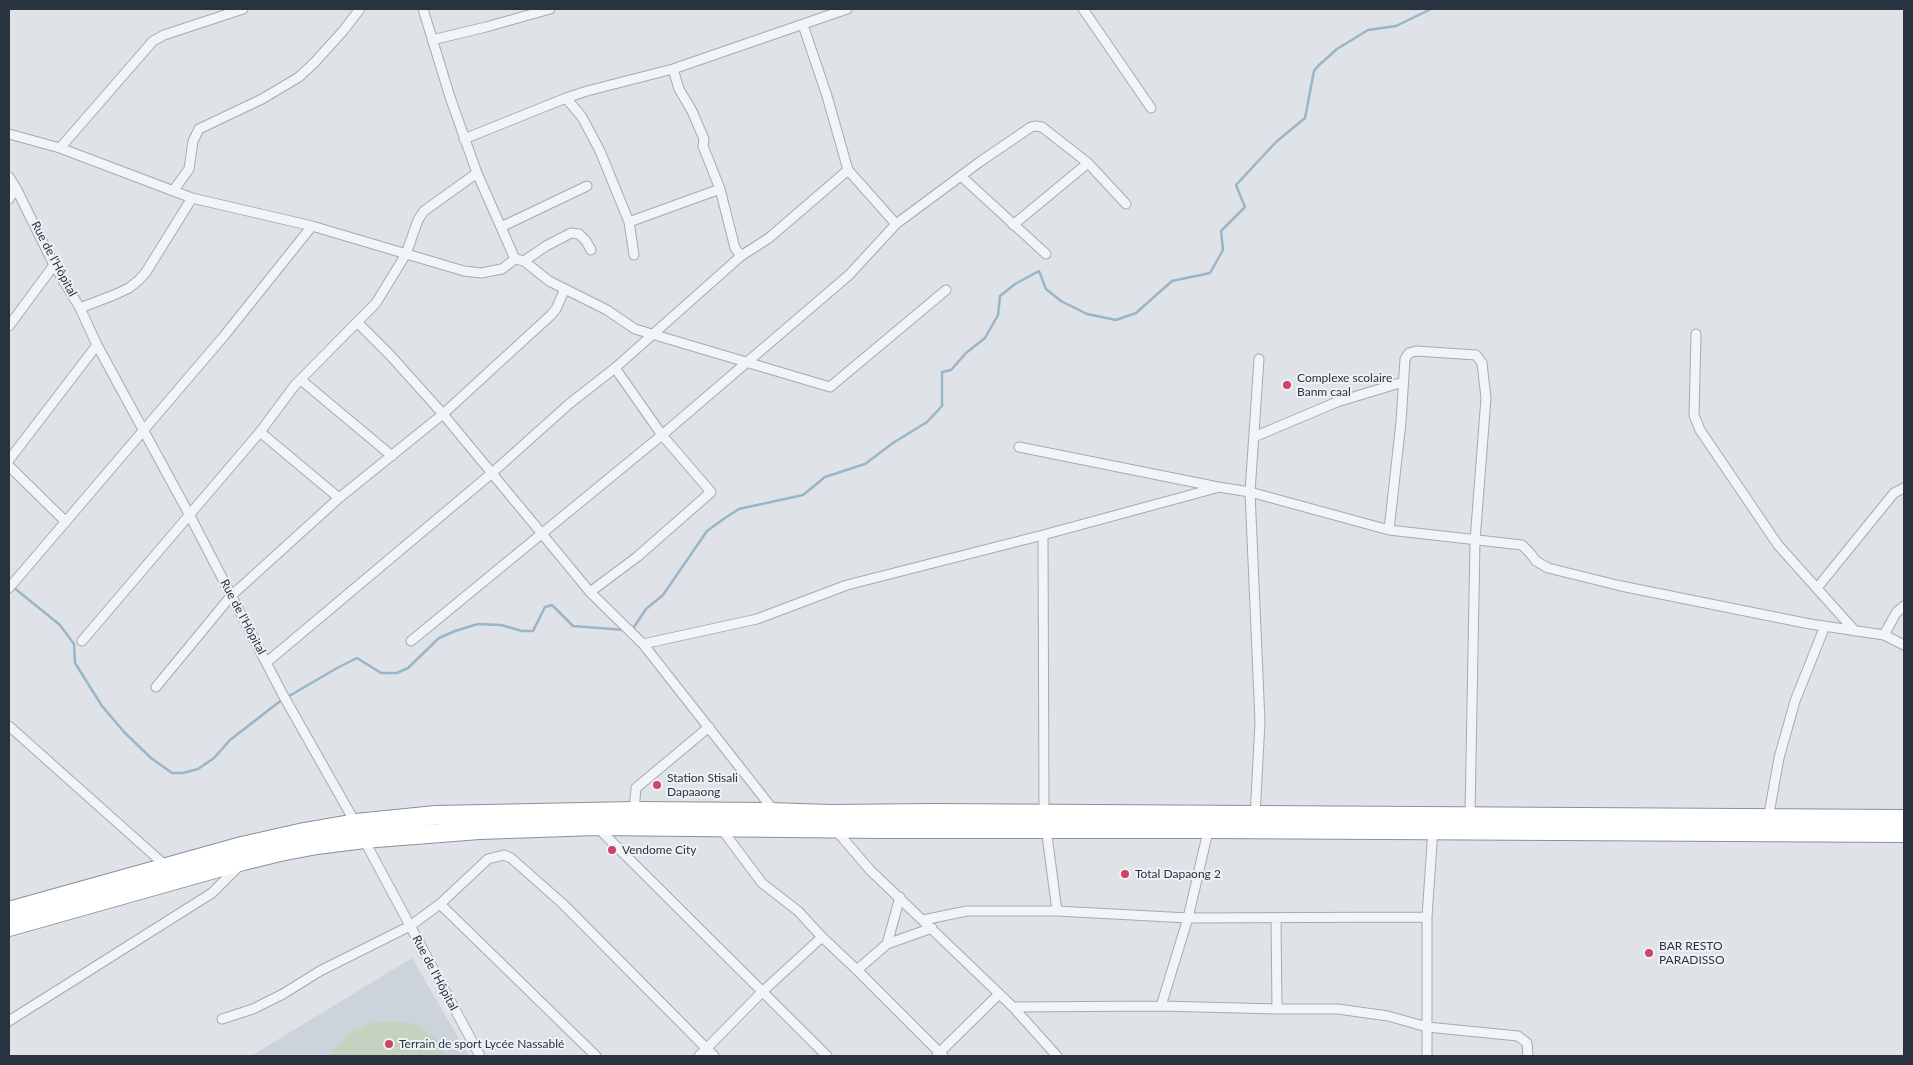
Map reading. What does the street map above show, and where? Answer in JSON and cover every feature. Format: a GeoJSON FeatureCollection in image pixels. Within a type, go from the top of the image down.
{"type":"FeatureCollection","features":[{"type":"Feature","properties":{"kind":"highway"},"geometry":{"type":"LineString","coordinates":[[9,927],[243,861],[317,845],[401,818],[476,813],[634,811],[775,812],[832,821]]}},
{"type":"Feature","properties":{"kind":"highway"},"geometry":{"type":"LineString","coordinates":[[1209,822],[1256,816],[1433,823],[1470,815],[1904,819]]}},
{"type":"Feature","properties":{"kind":"highway"},"geometry":{"type":"LineString","coordinates":[[9,911],[166,866],[260,842],[360,831],[596,826],[720,827],[832,821],[1045,821],[1433,823],[1904,833]]}},
{"type":"Feature","properties":{"kind":"street"},"geometry":{"type":"LineString","coordinates":[[60,148],[153,41],[164,35],[243,9]]}},
{"type":"Feature","properties":{"kind":"street"},"geometry":{"type":"LineString","coordinates":[[173,191],[189,168],[193,141],[199,130],[262,99],[298,77],[314,63],[360,9]]}},
{"type":"Feature","properties":{"kind":"street"},"geometry":{"type":"LineString","coordinates":[[423,9],[477,174],[500,227],[520,260],[549,281],[607,310],[629,326],[653,335],[830,387],[946,290]]}},
{"type":"Feature","properties":{"kind":"street"},"geometry":{"type":"LineString","coordinates":[[432,40],[550,9]]}},
{"type":"Feature","properties":{"kind":"street"},"geometry":{"type":"LineString","coordinates":[[464,139],[566,98],[587,91],[674,70],[847,9]]}},
{"type":"Feature","properties":{"kind":"street"},"geometry":{"type":"LineString","coordinates":[[1083,9],[1151,108]]}},
{"type":"Feature","properties":{"kind":"street"},"geometry":{"type":"LineString","coordinates":[[803,25],[827,96],[848,170],[896,224]]}},
{"type":"Feature","properties":{"kind":"street"},"geometry":{"type":"LineString","coordinates":[[674,70],[679,89],[692,111],[704,139],[703,146],[720,189],[735,248],[742,256]]}},
{"type":"Feature","properties":{"kind":"street"},"geometry":{"type":"LineString","coordinates":[[566,98],[582,118],[600,151],[629,222],[634,255]]}},
{"type":"Feature","properties":{"kind":"street"},"geometry":{"type":"LineString","coordinates":[[411,642],[662,435],[745,362],[849,275],[896,224],[980,161],[1031,127],[1042,127],[1088,163],[1126,204]]}},
{"type":"Feature","properties":{"kind":"street"},"geometry":{"type":"LineString","coordinates":[[9,134],[60,148],[192,198],[312,226],[464,271],[480,273],[502,269],[571,233],[579,234],[591,250]]}},
{"type":"Feature","properties":{"kind":"street"},"geometry":{"type":"LineString","coordinates":[[1013,225],[1088,163]]}},
{"type":"Feature","properties":{"kind":"street"},"geometry":{"type":"LineString","coordinates":[[267,662],[492,473],[569,404],[615,368],[742,256],[769,238],[848,170]]}},
{"type":"Feature","properties":{"kind":"street"},"geometry":{"type":"LineString","coordinates":[[82,641],[260,432],[301,380],[376,303],[406,254],[418,220],[424,211],[477,174]]}},
{"type":"Feature","properties":{"kind":"street"},"geometry":{"type":"LineString","coordinates":[[962,176],[1046,254]]}},
{"type":"Feature","properties":{"kind":"street","name":"Rue de l'Hôpital"},"geometry":{"type":"LineString","coordinates":[[9,177],[285,698],[360,831],[480,1056]]}},
{"type":"Feature","properties":{"kind":"street"},"geometry":{"type":"LineString","coordinates":[[500,227],[587,186]]}},
{"type":"Feature","properties":{"kind":"street"},"geometry":{"type":"LineString","coordinates":[[9,199],[16,188]]}},
{"type":"Feature","properties":{"kind":"street"},"geometry":{"type":"LineString","coordinates":[[629,222],[720,189]]}},
{"type":"Feature","properties":{"kind":"street"},"geometry":{"type":"LineString","coordinates":[[80,308],[129,288],[139,280],[146,272],[192,198]]}},
{"type":"Feature","properties":{"kind":"street"},"geometry":{"type":"LineString","coordinates":[[9,588],[224,336],[312,226]]}},
{"type":"Feature","properties":{"kind":"street"},"geometry":{"type":"LineString","coordinates":[[9,326],[54,264]]}},
{"type":"Feature","properties":{"kind":"street"},"geometry":{"type":"LineString","coordinates":[[156,686],[232,596],[339,498],[443,414],[551,315],[556,309],[565,289]]}},
{"type":"Feature","properties":{"kind":"street"},"geometry":{"type":"LineString","coordinates":[[358,322],[443,414],[590,592],[643,644],[775,812]]}},
{"type":"Feature","properties":{"kind":"street"},"geometry":{"type":"LineString","coordinates":[[1696,334],[1694,415],[1700,430],[1778,545],[1854,631]]}},
{"type":"Feature","properties":{"kind":"street"},"geometry":{"type":"LineString","coordinates":[[9,460],[97,345]]}},
{"type":"Feature","properties":{"kind":"street"},"geometry":{"type":"LineString","coordinates":[[1389,530],[1401,422],[1405,359],[1409,353],[1416,351],[1476,355],[1480,358],[1486,398],[1475,541],[1470,815]]}},
{"type":"Feature","properties":{"kind":"street"},"geometry":{"type":"LineString","coordinates":[[1256,816],[1260,722],[1250,492],[1258,359]]}},
{"type":"Feature","properties":{"kind":"street"},"geometry":{"type":"LineString","coordinates":[[590,592],[645,551],[711,492],[662,435],[615,368]]}},
{"type":"Feature","properties":{"kind":"street"},"geometry":{"type":"LineString","coordinates":[[301,380],[392,456]]}},
{"type":"Feature","properties":{"kind":"street"},"geometry":{"type":"LineString","coordinates":[[1254,437],[1337,402],[1403,382]]}},
{"type":"Feature","properties":{"kind":"street"},"geometry":{"type":"LineString","coordinates":[[260,432],[339,498]]}},
{"type":"Feature","properties":{"kind":"street"},"geometry":{"type":"LineString","coordinates":[[1019,447],[1250,492],[1389,530],[1522,545],[1536,562],[1548,568],[1621,586],[1825,626],[1884,635],[1904,645]]}},
{"type":"Feature","properties":{"kind":"street"},"geometry":{"type":"LineString","coordinates":[[9,466],[66,522]]}},
{"type":"Feature","properties":{"kind":"street"},"geometry":{"type":"LineString","coordinates":[[643,644],[757,619],[847,585],[1218,487]]}},
{"type":"Feature","properties":{"kind":"street"},"geometry":{"type":"LineString","coordinates":[[1816,588],[1894,493],[1904,488]]}},
{"type":"Feature","properties":{"kind":"street"},"geometry":{"type":"LineString","coordinates":[[1042,535],[1045,821],[1057,911]]}},
{"type":"Feature","properties":{"kind":"street"},"geometry":{"type":"LineString","coordinates":[[1884,635],[1896,613],[1904,606]]}},
{"type":"Feature","properties":{"kind":"street"},"geometry":{"type":"LineString","coordinates":[[1768,819],[1779,758],[1795,701],[1825,626]]}},
{"type":"Feature","properties":{"kind":"street"},"geometry":{"type":"LineString","coordinates":[[9,726],[166,866]]}},
{"type":"Feature","properties":{"kind":"street"},"geometry":{"type":"LineString","coordinates":[[634,811],[636,788],[708,727]]}},
{"type":"Feature","properties":{"kind":"street"},"geometry":{"type":"LineString","coordinates":[[832,821],[870,870],[998,994],[1014,1007],[1057,1056]]}},
{"type":"Feature","properties":{"kind":"street"},"geometry":{"type":"LineString","coordinates":[[1161,1006],[1188,918],[1209,822]]}},
{"type":"Feature","properties":{"kind":"street"},"geometry":{"type":"LineString","coordinates":[[1427,1056],[1427,918],[1433,823]]}},
{"type":"Feature","properties":{"kind":"street"},"geometry":{"type":"LineString","coordinates":[[596,826],[827,1056]]}},
{"type":"Feature","properties":{"kind":"street"},"geometry":{"type":"LineString","coordinates":[[720,827],[755,876],[798,911],[939,1055],[998,994]]}},
{"type":"Feature","properties":{"kind":"street"},"geometry":{"type":"LineString","coordinates":[[222,1019],[265,1003],[320,971],[410,926],[440,904],[488,860],[504,855],[511,858],[563,904],[714,1056]]}},
{"type":"Feature","properties":{"kind":"street"},"geometry":{"type":"LineString","coordinates":[[9,1020],[212,893],[243,861]]}},
{"type":"Feature","properties":{"kind":"street"},"geometry":{"type":"LineString","coordinates":[[886,944],[900,897]]}},
{"type":"Feature","properties":{"kind":"street"},"geometry":{"type":"LineString","coordinates":[[440,904],[596,1056]]}},
{"type":"Feature","properties":{"kind":"street"},"geometry":{"type":"LineString","coordinates":[[923,920],[967,911],[1057,911],[1188,918],[1427,918]]}},
{"type":"Feature","properties":{"kind":"street"},"geometry":{"type":"LineString","coordinates":[[1276,918],[1277,1009]]}},
{"type":"Feature","properties":{"kind":"street"},"geometry":{"type":"LineString","coordinates":[[857,970],[886,944],[932,928]]}},
{"type":"Feature","properties":{"kind":"street"},"geometry":{"type":"LineString","coordinates":[[699,1056],[762,992],[822,937]]}},
{"type":"Feature","properties":{"kind":"street"},"geometry":{"type":"LineString","coordinates":[[1014,1007],[1161,1006],[1338,1009],[1388,1016],[1427,1027],[1518,1036],[1527,1043],[1528,1056]]}},
{"type":"Feature","properties":{"kind":"shaded area"},"geometry":{"type":"Polygon","coordinates":[[[412,958],[469,1056],[251,1056],[412,958]]]}},
{"type":"Feature","properties":{"kind":"green space","name":"Terrain de sport Lycée Nassablé"},"geometry":{"type":"Polygon","coordinates":[[[392,1021],[416,1024],[434,1036],[445,1056],[330,1056],[331,1052],[350,1033],[371,1023],[392,1021]]]}},
{"type":"Feature","properties":{"kind":"waterway"},"geometry":{"type":"LineString","coordinates":[[632,630],[646,609],[663,595],[707,531],[725,518],[739,509],[803,495],[825,477],[865,464],[893,443],[927,422],[942,406],[942,372],[951,370],[966,353],[985,338],[998,315],[1000,296],[1015,284],[1039,271],[1046,289],[1061,301],[1087,314],[1116,320],[1136,313],[1172,281],[1210,273],[1223,250],[1221,231],[1245,207],[1236,185],[1276,142],[1305,118],[1314,71],[1318,66],[1337,49],[1368,30],[1396,26],[1431,9]]}},
{"type":"Feature","properties":{"kind":"waterway"},"geometry":{"type":"LineString","coordinates":[[13,587],[60,625],[74,644],[75,663],[102,706],[124,732],[151,758],[172,773],[183,773],[198,769],[214,758],[230,740],[279,702],[357,658],[381,673],[397,673],[408,668],[439,638],[455,631],[478,624],[501,625],[522,631],[533,631],[545,607],[552,605],[573,626],[624,630]]}},
{"type":"Feature","properties":{"kind":"place","name":"Complexe scolaire Banm caal"},"geometry":{"type":"Point","coordinates":[1287,385]}},
{"type":"Feature","properties":{"kind":"place","name":"Station Stisali Dapaaong"},"geometry":{"type":"Point","coordinates":[657,785]}},
{"type":"Feature","properties":{"kind":"place","name":"Vendome City"},"geometry":{"type":"Point","coordinates":[612,850]}},
{"type":"Feature","properties":{"kind":"place","name":"Total Dapaong 2"},"geometry":{"type":"Point","coordinates":[1125,874]}},
{"type":"Feature","properties":{"kind":"place","name":"BAR RESTO PARADISSO"},"geometry":{"type":"Point","coordinates":[1649,953]}},
{"type":"Feature","properties":{"kind":"place","name":"Terrain de sport Lycée Nassablé"},"geometry":{"type":"Point","coordinates":[389,1044]}}]}
